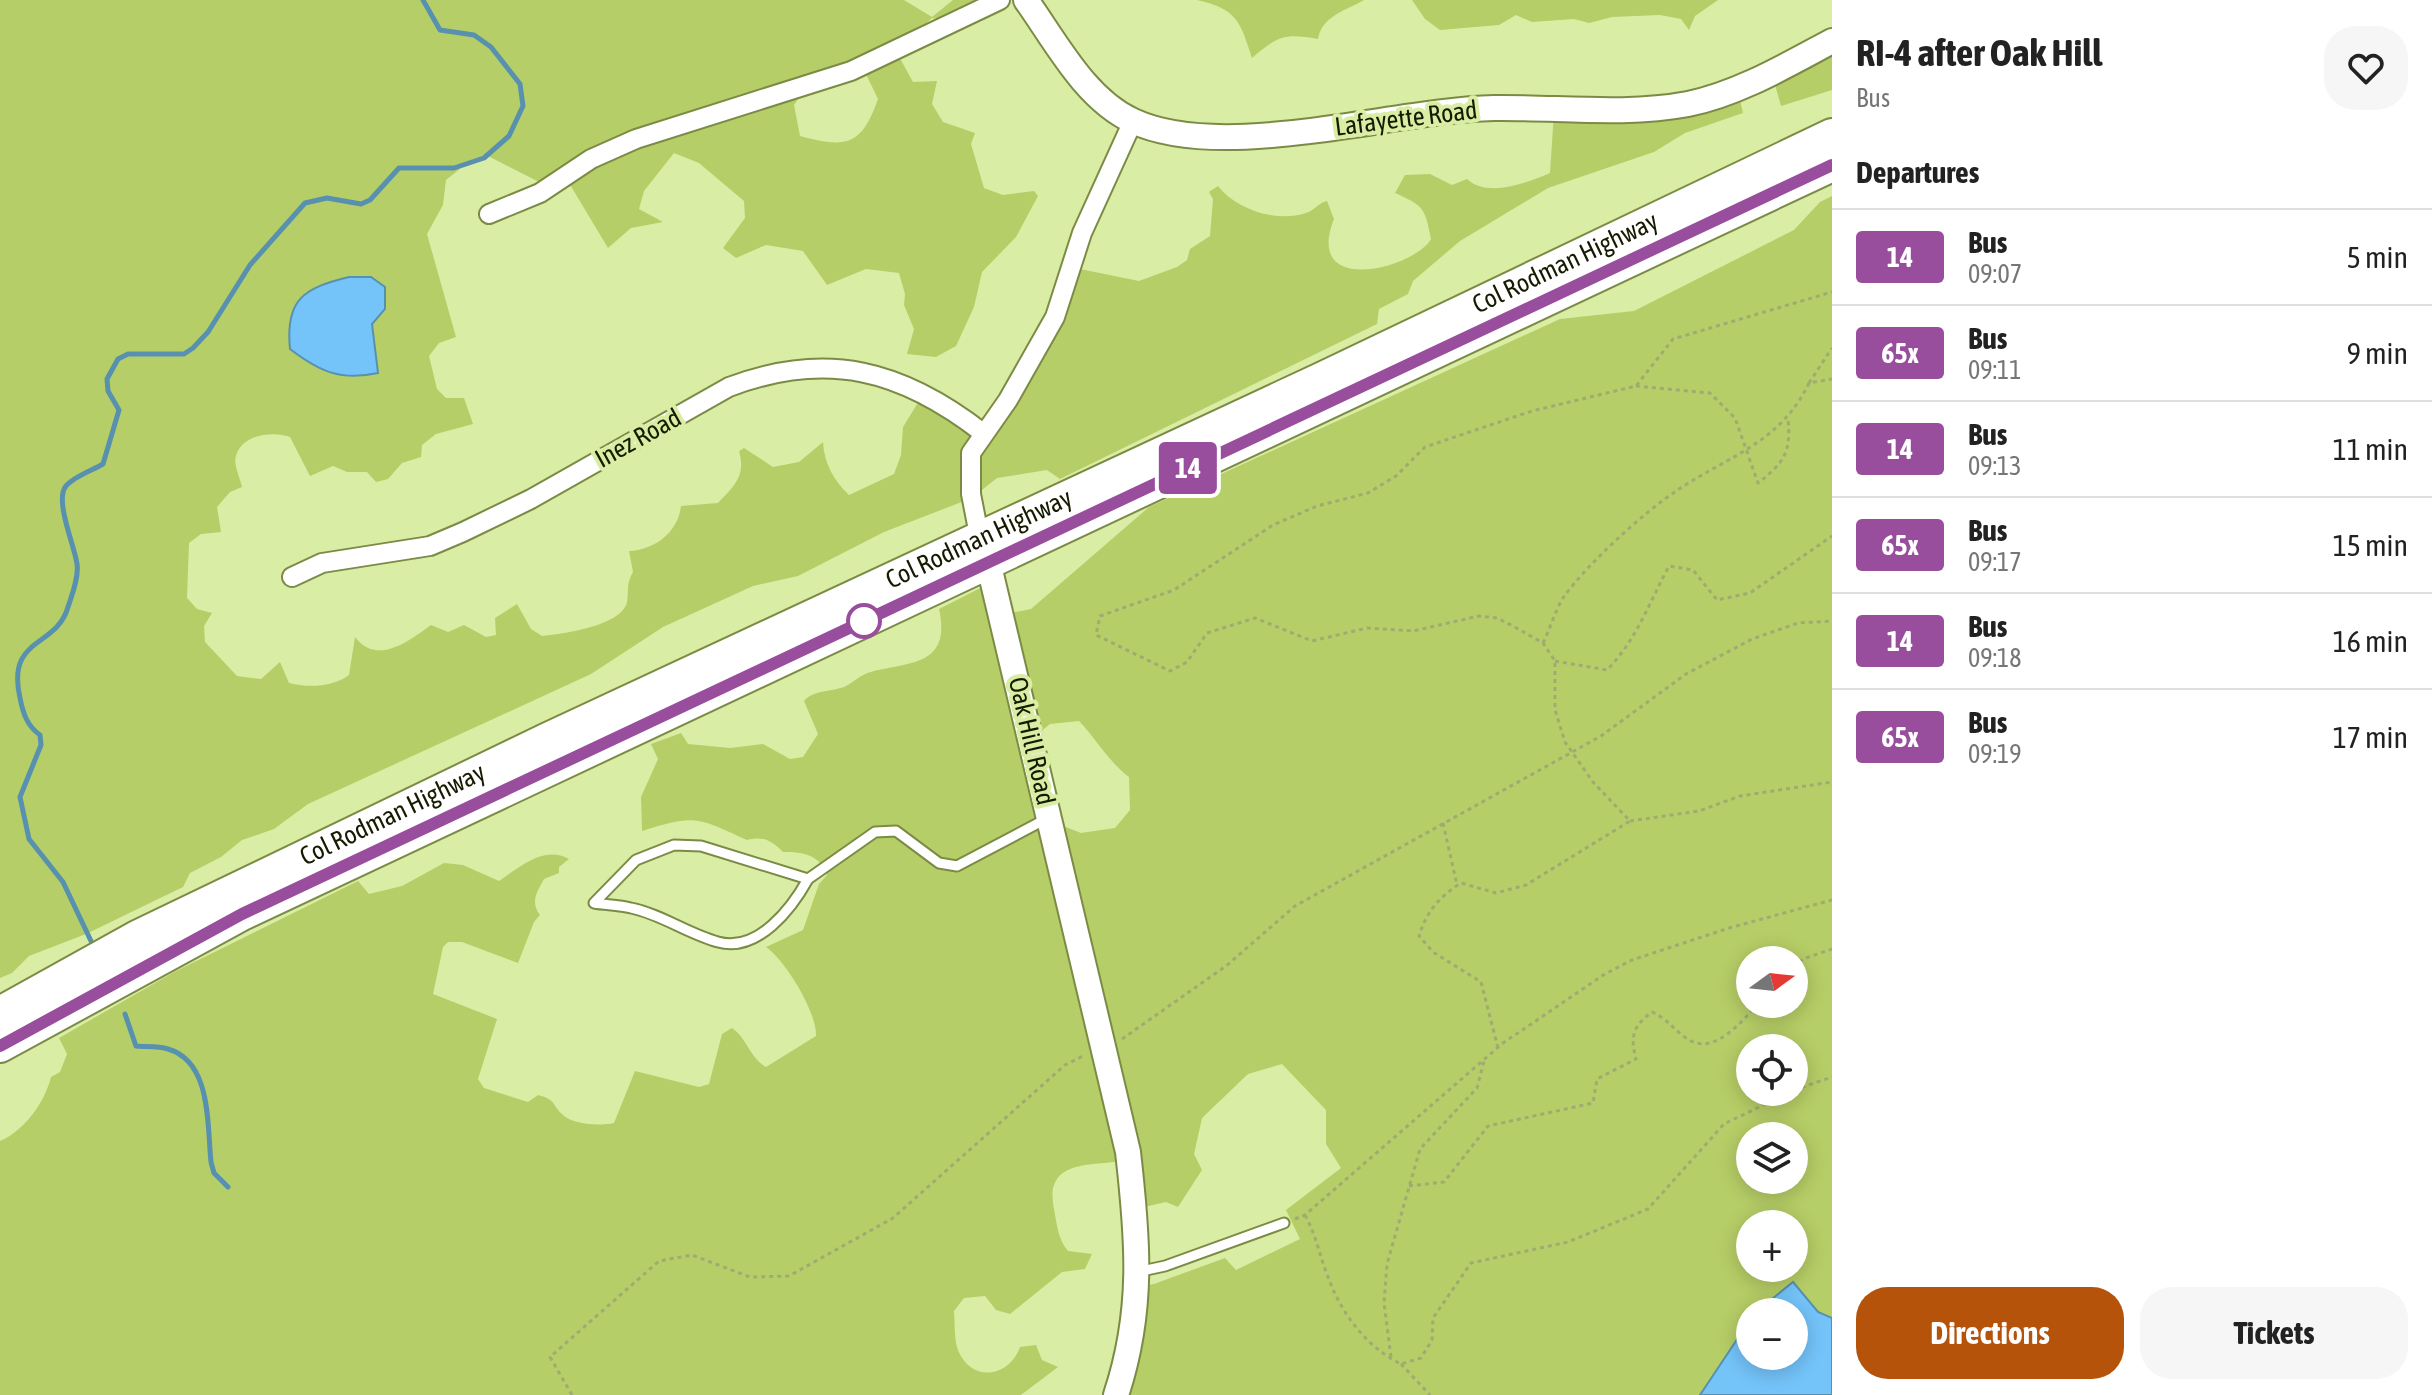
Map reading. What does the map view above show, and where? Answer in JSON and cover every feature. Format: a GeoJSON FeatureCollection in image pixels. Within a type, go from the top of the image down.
{"type":"FeatureCollection","features":[{"type":"Feature","properties":{"kind":"highway","name":"Col Rodman Highway"},"geometry":{"type":"LineString","coordinates":[[0,1046],[242,914],[1321,379],[1832,135]]}},
{"type":"Feature","properties":{"kind":"highway","name":"Col Rodman Highway"},"geometry":{"type":"LineString","coordinates":[[0,1013],[137,937],[262,876],[1832,165]]}},
{"type":"Feature","properties":{"kind":"street"},"geometry":{"type":"LineString","coordinates":[[489,214],[540,193],[591,159],[636,139],[851,71],[1000,0]]}},
{"type":"Feature","properties":{"kind":"street","name":"Lafayette Road"},"geometry":{"type":"LineString","coordinates":[[1026,0],[1102,100],[1133,121],[1168,132],[1226,137],[1491,108],[1655,109],[1711,98],[1767,75],[1832,41]]}},
{"type":"Feature","properties":{"kind":"street","name":"Oak Hill Road"},"geometry":{"type":"LineString","coordinates":[[1116,1395],[1134,1334],[1137,1226],[1128,1152],[969,473],[971,453],[1008,400],[1055,317],[1082,233],[1133,121]]}},
{"type":"Feature","properties":{"kind":"street","name":"Inez Road"},"geometry":{"type":"LineString","coordinates":[[292,577],[322,563],[430,546],[463,532],[531,499],[729,387],[757,377],[819,366],[881,376],[933,397],[983,433]]}},
{"type":"Feature","properties":{"kind":"lane"},"geometry":{"type":"LineString","coordinates":[[808,879],[701,846],[674,845],[636,860],[594,903],[633,908],[721,943],[742,941],[773,927],[792,909],[808,879],[875,832],[896,831],[939,863],[957,866],[1049,817]]}},
{"type":"Feature","properties":{"kind":"lane"},"geometry":{"type":"LineString","coordinates":[[1137,1272],[1165,1266],[1284,1223]]}},
{"type":"Feature","properties":{"kind":"path"},"geometry":{"type":"LineString","coordinates":[[1636,386],[1673,339],[1832,292]]}},
{"type":"Feature","properties":{"kind":"path"},"geometry":{"type":"LineString","coordinates":[[1543,643],[1563,598],[1617,540],[1677,491],[1773,434],[1796,410],[1832,348]]}},
{"type":"Feature","properties":{"kind":"path"},"geometry":{"type":"LineString","coordinates":[[1809,383],[1832,379]]}},
{"type":"Feature","properties":{"kind":"path"},"geometry":{"type":"LineString","coordinates":[[1630,821],[1593,782],[1565,742],[1555,710],[1555,661],[1543,643],[1497,618],[1479,616],[1413,631],[1367,628],[1312,641],[1255,618],[1207,633],[1187,662],[1170,671],[1096,635],[1100,616],[1174,590],[1273,525],[1317,506],[1368,493],[1396,476],[1425,447],[1532,411],[1636,386],[1710,393],[1735,418],[1758,483],[1776,469],[1790,445],[1788,419]]}},
{"type":"Feature","properties":{"kind":"path"},"geometry":{"type":"LineString","coordinates":[[1555,661],[1607,670],[1627,650],[1669,566],[1693,570],[1717,600],[1750,593],[1832,536]]}},
{"type":"Feature","properties":{"kind":"path"},"geometry":{"type":"LineString","coordinates":[[572,1395],[550,1357],[659,1261],[692,1255],[750,1277],[789,1276],[893,1218],[966,1157],[1065,1065],[1124,1038],[1226,966],[1295,906],[1573,751],[1686,674],[1752,639],[1798,623],[1832,621]]}},
{"type":"Feature","properties":{"kind":"path"},"geometry":{"type":"LineString","coordinates":[[1498,1048],[1481,982],[1433,952],[1419,936],[1426,915],[1441,896],[1461,883],[1496,893],[1526,885],[1630,821],[1699,811],[1740,796],[1832,782]]}},
{"type":"Feature","properties":{"kind":"path"},"geometry":{"type":"LineString","coordinates":[[1443,823],[1457,885]]}},
{"type":"Feature","properties":{"kind":"path"},"geometry":{"type":"LineString","coordinates":[[1284,1223],[1305,1215],[1485,1058],[1587,985],[1632,960],[1729,928],[1832,900]]}},
{"type":"Feature","properties":{"kind":"path"},"geometry":{"type":"LineString","coordinates":[[1808,957],[1832,949]]}},
{"type":"Feature","properties":{"kind":"path"},"geometry":{"type":"LineString","coordinates":[[1409,1186],[1444,1182],[1488,1126],[1593,1103],[1597,1079],[1636,1059],[1631,1040],[1637,1022],[1652,1012],[1670,1020],[1687,1040],[1707,1044],[1730,1034],[1745,1018]]}},
{"type":"Feature","properties":{"kind":"path"},"geometry":{"type":"LineString","coordinates":[[1391,1359],[1384,1303],[1387,1264],[1420,1149],[1477,1088],[1485,1058]]}},
{"type":"Feature","properties":{"kind":"path"},"geometry":{"type":"LineString","coordinates":[[1808,1085],[1832,1077]]}},
{"type":"Feature","properties":{"kind":"path"},"geometry":{"type":"LineString","coordinates":[[1401,1364],[1421,1358],[1432,1340],[1433,1318],[1471,1263],[1568,1242],[1648,1209],[1724,1124],[1761,1106]]}},
{"type":"Feature","properties":{"kind":"path"},"geometry":{"type":"LineString","coordinates":[[1305,1215],[1318,1239],[1327,1275],[1355,1328],[1381,1354],[1401,1364],[1430,1395]]}},
{"type":"Feature","properties":{"kind":"green space"},"geometry":{"type":"Polygon","coordinates":[[[0,0],[904,0],[932,17],[953,0],[1001,0],[957,21],[932,18],[896,51],[913,82],[937,81],[932,104],[943,122],[975,133],[971,144],[984,188],[1003,195],[1034,191],[1038,196],[1016,237],[982,272],[974,307],[956,346],[936,357],[907,354],[914,329],[904,305],[905,294],[899,273],[866,269],[827,285],[803,251],[766,245],[736,258],[723,248],[745,218],[744,201],[699,163],[674,153],[644,191],[639,209],[663,222],[631,228],[608,248],[566,178],[549,187],[488,156],[466,164],[446,180],[443,205],[427,234],[456,337],[439,343],[429,356],[437,389],[446,398],[464,398],[473,424],[436,434],[422,445],[421,457],[402,463],[388,479],[376,482],[367,472],[347,472],[333,466],[310,476],[290,437],[275,434],[251,439],[239,449],[235,459],[242,487],[230,492],[217,507],[221,532],[201,534],[189,543],[187,598],[197,609],[212,613],[204,626],[205,642],[237,676],[261,679],[280,662],[289,683],[304,686],[328,684],[349,675],[355,637],[373,650],[383,650],[413,638],[431,625],[448,632],[464,625],[486,637],[496,635],[495,618],[517,604],[531,629],[542,636],[603,623],[623,610],[627,602],[633,572],[629,551],[648,547],[664,538],[675,524],[681,506],[718,503],[738,480],[741,467],[739,451],[744,448],[773,467],[799,462],[823,442],[831,471],[849,495],[894,474],[901,455],[903,427],[924,393],[982,429],[1075,268],[1139,281],[1177,267],[1187,260],[1190,249],[1210,236],[1213,199],[1209,192],[1218,186],[1235,201],[1270,215],[1294,216],[1327,201],[1334,219],[1329,244],[1334,260],[1347,268],[1365,270],[1405,259],[1421,250],[1431,239],[1422,209],[1395,193],[1405,175],[1430,174],[1452,185],[1467,179],[1485,187],[1519,184],[1550,173],[1554,112],[1737,87],[1743,113],[1685,133],[1654,152],[1548,188],[1460,241],[1413,281],[1408,294],[1379,309],[1377,324],[1060,479],[1047,470],[997,478],[972,498],[884,532],[798,576],[753,586],[663,627],[591,674],[308,804],[274,829],[242,840],[221,857],[190,873],[183,887],[86,934],[29,956],[12,973],[0,978],[0,0]],[[863,68],[808,84],[794,105],[800,136],[840,142],[858,135],[872,115],[878,99],[863,68]],[[349,277],[372,324],[385,309],[349,277]]]}},
{"type":"Feature","properties":{"kind":"green space"},"geometry":{"type":"Polygon","coordinates":[[[1197,0],[1364,0],[1329,19],[1318,39],[1297,36],[1282,38],[1252,58],[1235,18],[1221,8],[1197,0]]]}},
{"type":"Feature","properties":{"kind":"green space"},"geometry":{"type":"Polygon","coordinates":[[[1412,0],[1718,0],[1695,16],[1689,30],[1681,19],[1660,15],[1612,17],[1589,23],[1574,19],[1532,22],[1516,15],[1499,25],[1440,30],[1425,19],[1412,0]]]}},
{"type":"Feature","properties":{"kind":"green space"},"geometry":{"type":"Polygon","coordinates":[[[1832,41],[1832,90],[1781,106],[1772,74],[1832,41]]]}},
{"type":"Feature","properties":{"kind":"green space"},"geometry":{"type":"Polygon","coordinates":[[[1832,196],[1832,1318],[1817,1312],[1793,1283],[1774,1298],[1736,1298],[1736,1341],[1700,1395],[1122,1395],[1135,1287],[1154,1284],[1225,1258],[1236,1270],[1300,1239],[1286,1210],[1341,1168],[1326,1144],[1326,1110],[1282,1064],[1248,1074],[1202,1118],[1194,1154],[1202,1170],[1178,1207],[1166,1202],[1131,1210],[1123,1161],[1072,1168],[1056,1182],[1054,1209],[1060,1237],[1068,1251],[1092,1254],[1085,1269],[1062,1272],[1010,1314],[996,1310],[985,1296],[964,1298],[954,1311],[955,1336],[958,1350],[972,1368],[980,1372],[999,1370],[1008,1365],[1020,1347],[1036,1345],[1042,1360],[1058,1367],[1021,1395],[0,1395],[0,1141],[25,1123],[39,1106],[51,1077],[60,1072],[67,1054],[59,1038],[176,971],[358,881],[369,894],[402,886],[444,863],[463,865],[499,881],[541,856],[560,855],[569,859],[559,867],[559,873],[544,879],[539,888],[535,901],[540,915],[534,922],[518,963],[462,942],[448,942],[443,947],[433,994],[497,1019],[478,1079],[484,1088],[528,1102],[538,1095],[551,1101],[568,1118],[581,1123],[602,1124],[614,1123],[635,1071],[699,1087],[709,1084],[722,1034],[732,1028],[766,1067],[816,1036],[806,1001],[782,963],[766,947],[803,930],[819,884],[827,875],[815,858],[783,852],[766,840],[747,840],[696,820],[674,822],[642,831],[641,797],[658,759],[651,744],[681,733],[688,744],[730,748],[763,744],[790,759],[803,757],[818,734],[804,701],[817,693],[844,687],[867,673],[912,663],[933,652],[939,642],[941,628],[939,609],[994,581],[1005,614],[1031,609],[1149,507],[1560,319],[1634,311],[1794,230],[1820,202],[1832,196]],[[1079,721],[1050,724],[1034,737],[1053,822],[1081,833],[1115,828],[1130,810],[1129,777],[1079,721]]]}},
{"type":"Feature","properties":{"kind":"water"},"geometry":{"type":"Polygon","coordinates":[[[349,277],[371,277],[385,287],[385,309],[372,324],[378,373],[353,376],[331,373],[290,349],[291,318],[301,298],[320,286],[349,277]]]}},
{"type":"Feature","properties":{"kind":"water"},"geometry":{"type":"Polygon","coordinates":[[[1793,1282],[1806,1298],[1773,1298],[1793,1282]]]}},
{"type":"Feature","properties":{"kind":"water"},"geometry":{"type":"Polygon","coordinates":[[[1808,1300],[1818,1312],[1832,1318],[1832,1395],[1700,1395],[1736,1341],[1736,1370],[1808,1370],[1808,1300]]]}},
{"type":"Feature","properties":{"kind":"waterway"},"geometry":{"type":"LineString","coordinates":[[91,941],[63,882],[29,839],[20,797],[41,745],[40,735],[29,723],[20,698],[20,664],[26,653],[62,620],[77,575],[62,502],[63,493],[73,480],[103,464],[119,410],[108,391],[107,379],[118,359],[128,354],[184,354],[193,348],[208,332],[250,265],[305,203],[327,198],[361,204],[370,200],[399,168],[454,168],[484,158],[509,136],[523,106],[520,84],[491,47],[474,35],[440,30],[423,0]]}},
{"type":"Feature","properties":{"kind":"waterway"},"geometry":{"type":"LineString","coordinates":[[125,1014],[136,1046],[168,1049],[182,1056],[193,1067],[204,1096],[214,1173],[228,1187]]}},
{"type":"Feature","properties":{"kind":"bus line","name":"14"},"geometry":{"type":"LineString","coordinates":[[0,1046],[242,914],[1832,165]]}}]}
